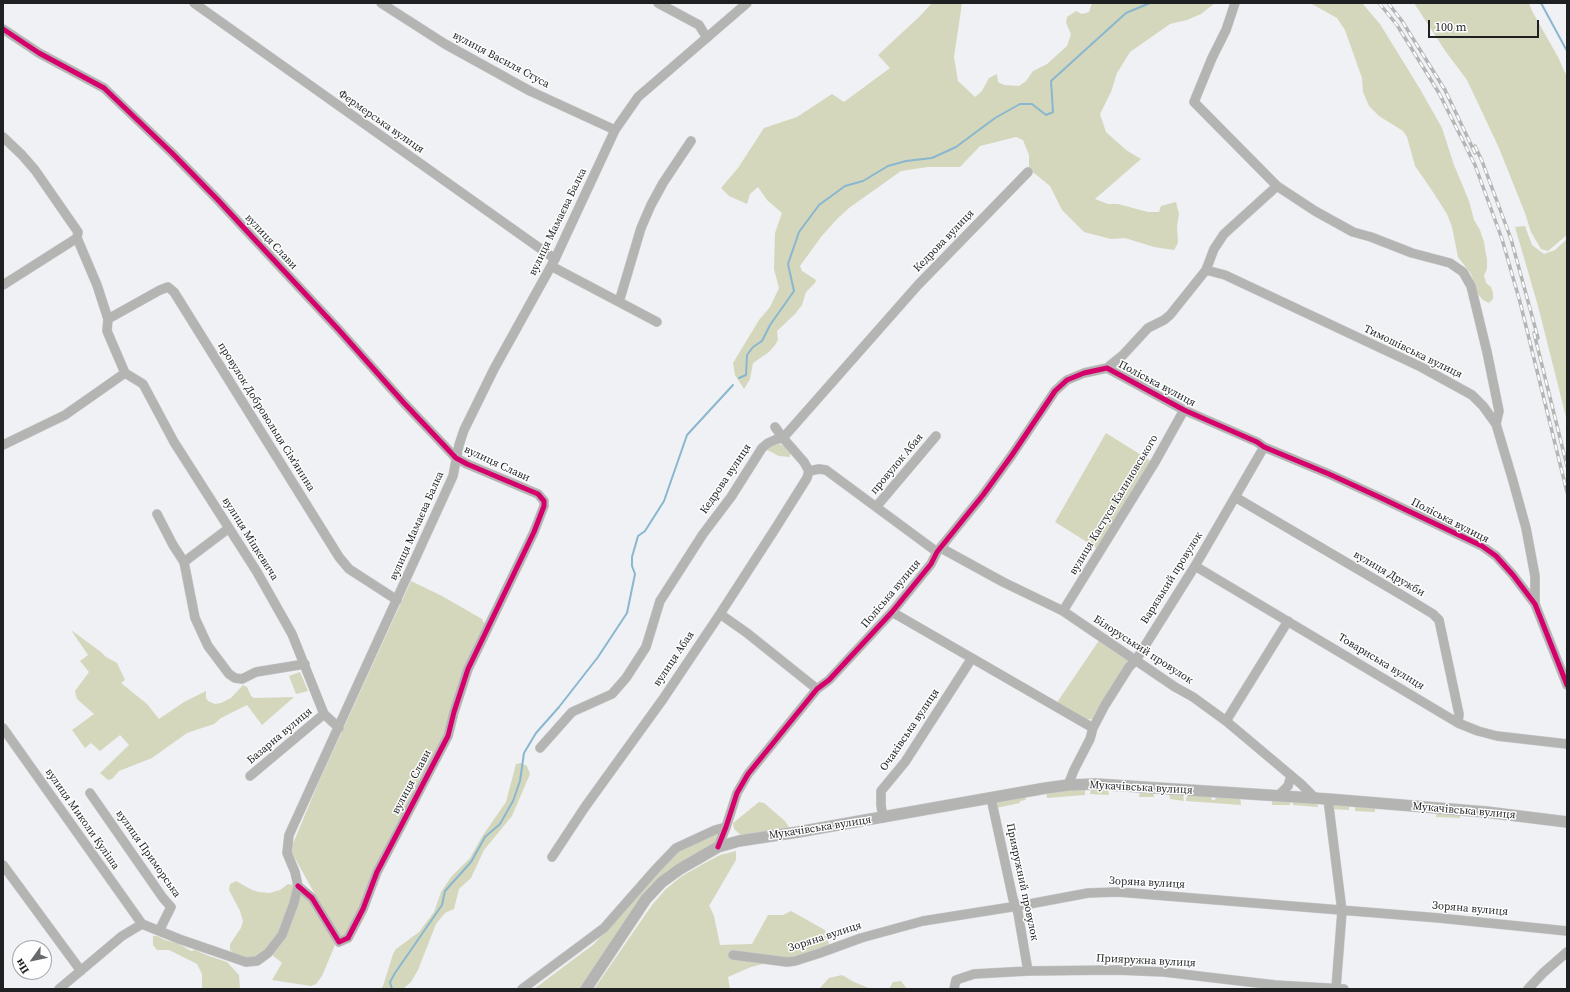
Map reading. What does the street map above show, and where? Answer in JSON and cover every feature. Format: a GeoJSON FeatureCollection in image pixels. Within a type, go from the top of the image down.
{"type":"FeatureCollection","features":[{"type":"Feature","properties":{"kind":"street","name":"Фермерська вулиця"},"geometry":{"type":"LineString","coordinates":[[194,3],[553,263],[619,302],[657,322]]}},
{"type":"Feature","properties":{"kind":"street","name":"вулиця Василя Стуса"},"geometry":{"type":"LineString","coordinates":[[380,3],[445,44],[530,91],[615,130]]}},
{"type":"Feature","properties":{"kind":"street"},"geometry":{"type":"LineString","coordinates":[[658,3],[699,25],[707,38]]}},
{"type":"Feature","properties":{"kind":"street","name":"вулиця Мамаєва Балка"},"geometry":{"type":"LineString","coordinates":[[142,924],[246,962],[257,961],[268,953],[282,935],[294,903],[298,886],[295,872],[287,853],[289,835],[453,476],[456,458],[464,430],[494,369],[553,263],[615,130],[638,97],[747,3]]}},
{"type":"Feature","properties":{"kind":"street"},"geometry":{"type":"LineString","coordinates":[[1235,3],[1226,30],[1212,58],[1194,102],[1277,186],[1315,211],[1353,232],[1371,237],[1412,253],[1450,263],[1463,272],[1471,286],[1496,397],[1499,411],[1496,424]]}},
{"type":"Feature","properties":{"kind":"street","name":"вулиця Слави"},"geometry":{"type":"LineString","coordinates":[[3,29],[39,53],[104,88],[172,153],[217,199],[456,458],[542,497],[544,506],[534,532],[468,669],[448,736],[377,872],[364,908],[348,938],[339,942],[312,898],[298,886]]}},
{"type":"Feature","properties":{"kind":"street"},"geometry":{"type":"LineString","coordinates":[[3,137],[35,170],[77,235],[97,284],[108,319],[107,331],[125,373],[65,415],[3,445]]}},
{"type":"Feature","properties":{"kind":"street"},"geometry":{"type":"LineString","coordinates":[[619,302],[641,228],[651,205],[663,183],[691,141]]}},
{"type":"Feature","properties":{"kind":"street","name":"Кедрова вулиця"},"geometry":{"type":"LineString","coordinates":[[540,748],[572,712],[612,694],[626,678],[646,647],[660,601],[703,534],[731,497],[762,448],[768,443],[783,438],[918,285],[1028,172]]}},
{"type":"Feature","properties":{"kind":"street"},"geometry":{"type":"LineString","coordinates":[[1107,368],[1123,355],[1148,328],[1164,320],[1170,315],[1206,270],[1214,249],[1224,234],[1277,186]]}},
{"type":"Feature","properties":{"kind":"street"},"geometry":{"type":"LineString","coordinates":[[3,285],[77,235]]}},
{"type":"Feature","properties":{"kind":"street","name":"Тимошівська вулиця"},"geometry":{"type":"LineString","coordinates":[[1206,270],[1226,275],[1421,367],[1472,396],[1483,406],[1496,424],[1526,528],[1535,576],[1535,604]]}},
{"type":"Feature","properties":{"kind":"street","name":"провулок Добровольця Сім'янина"},"geometry":{"type":"LineString","coordinates":[[108,319],[160,290],[168,287],[174,292],[339,557],[349,569],[397,600]]}},
{"type":"Feature","properties":{"kind":"street","name":"Поліська вулиця"},"geometry":{"type":"LineString","coordinates":[[726,827],[736,793],[748,774],[816,689],[829,680],[892,612],[931,564],[939,550],[983,495],[1012,455],[1055,392],[1067,380],[1084,373],[1107,368],[1184,410],[1257,442],[1264,447],[1336,477],[1482,546],[1500,560],[1535,604],[1567,685]]}},
{"type":"Feature","properties":{"kind":"street","name":"вулиця Міцкевича"},"geometry":{"type":"LineString","coordinates":[[125,373],[143,384],[174,442],[261,578],[292,634],[324,714],[338,728]]}},
{"type":"Feature","properties":{"kind":"street","name":"вулиця Кастуся Калиновського"},"geometry":{"type":"LineString","coordinates":[[1063,611],[1155,462],[1184,410]]}},
{"type":"Feature","properties":{"kind":"street"},"geometry":{"type":"LineString","coordinates":[[775,427],[804,462],[809,471]]}},
{"type":"Feature","properties":{"kind":"street","name":"провулок Абая"},"geometry":{"type":"LineString","coordinates":[[876,507],[936,436]]}},
{"type":"Feature","properties":{"kind":"street","name":"Варязький провулок"},"geometry":{"type":"LineString","coordinates":[[1068,785],[1090,739],[1092,728],[1105,705],[1129,667],[1136,660],[1195,566],[1264,447]]}},
{"type":"Feature","properties":{"kind":"street","name":"Білоруський провулок"},"geometry":{"type":"LineString","coordinates":[[809,471],[819,469],[826,470],[876,507],[939,550],[1063,611],[1175,687],[1193,697],[1226,721],[1315,798]]}},
{"type":"Feature","properties":{"kind":"street","name":"вулиця Абая"},"geometry":{"type":"LineString","coordinates":[[552,857],[585,807],[663,699],[720,614],[779,523],[807,478],[809,471]]}},
{"type":"Feature","properties":{"kind":"street","name":"вулиця Дружби"},"geometry":{"type":"LineString","coordinates":[[1235,497],[1405,597],[1433,614],[1439,620],[1459,714],[1458,723]]}},
{"type":"Feature","properties":{"kind":"street"},"geometry":{"type":"LineString","coordinates":[[157,514],[173,545],[184,562],[195,618],[208,646],[229,674],[235,678],[242,678],[256,672],[305,664]]}},
{"type":"Feature","properties":{"kind":"street"},"geometry":{"type":"LineString","coordinates":[[184,562],[229,528]]}},
{"type":"Feature","properties":{"kind":"street","name":"Товариська вулиця"},"geometry":{"type":"LineString","coordinates":[[1195,566],[1458,723],[1478,731],[1497,736],[1567,744]]}},
{"type":"Feature","properties":{"kind":"street"},"geometry":{"type":"LineString","coordinates":[[892,612],[1092,728]]}},
{"type":"Feature","properties":{"kind":"street"},"geometry":{"type":"LineString","coordinates":[[720,614],[747,633],[816,689]]}},
{"type":"Feature","properties":{"kind":"street"},"geometry":{"type":"LineString","coordinates":[[1226,721],[1288,621]]}},
{"type":"Feature","properties":{"kind":"street","name":"Очаківська вулиця"},"geometry":{"type":"LineString","coordinates":[[883,818],[881,791],[905,762],[972,658]]}},
{"type":"Feature","properties":{"kind":"street","name":"Базарна вулиця"},"geometry":{"type":"LineString","coordinates":[[250,776],[324,714]]}},
{"type":"Feature","properties":{"kind":"street","name":"вулиця Миколи Куліша"},"geometry":{"type":"LineString","coordinates":[[3,728],[142,924]]}},
{"type":"Feature","properties":{"kind":"street"},"geometry":{"type":"LineString","coordinates":[[1278,796],[1288,786],[1291,776]]}},
{"type":"Feature","properties":{"kind":"street","name":"Мукачівська вулиця"},"geometry":{"type":"LineString","coordinates":[[586,989],[646,899],[662,882],[680,868],[718,847],[739,841],[883,818],[991,798],[1068,785],[1104,785],[1328,799],[1486,812],[1567,822]]}},
{"type":"Feature","properties":{"kind":"street","name":"вулиця Приморська"},"geometry":{"type":"LineString","coordinates":[[90,793],[163,898],[171,907],[159,931]]}},
{"type":"Feature","properties":{"kind":"street","name":"Прияружний провулок"},"geometry":{"type":"LineString","coordinates":[[991,798],[1016,906],[1028,971]]}},
{"type":"Feature","properties":{"kind":"street"},"geometry":{"type":"LineString","coordinates":[[1328,799],[1342,910],[1340,989]]}},
{"type":"Feature","properties":{"kind":"street"},"geometry":{"type":"LineString","coordinates":[[718,847],[726,827]]}},
{"type":"Feature","properties":{"kind":"street"},"geometry":{"type":"LineString","coordinates":[[522,989],[604,928],[676,848],[715,830],[726,827]]}},
{"type":"Feature","properties":{"kind":"street"},"geometry":{"type":"LineString","coordinates":[[3,865],[81,971]]}},
{"type":"Feature","properties":{"kind":"street","name":"Зоряна вулиця"},"geometry":{"type":"LineString","coordinates":[[733,956],[787,962],[795,961],[861,938],[923,921],[1088,893],[1118,892],[1567,930]]}},
{"type":"Feature","properties":{"kind":"street"},"geometry":{"type":"LineString","coordinates":[[59,989],[122,936],[142,924]]}},
{"type":"Feature","properties":{"kind":"street"},"geometry":{"type":"LineString","coordinates":[[1528,989],[1543,973],[1567,952]]}},
{"type":"Feature","properties":{"kind":"street","name":"Прияружна вулиця"},"geometry":{"type":"LineString","coordinates":[[954,989],[956,980],[961,977],[974,974],[1028,971],[1116,970],[1157,972],[1275,985],[1340,989]]}},
{"type":"Feature","properties":{"kind":"green space"},"geometry":{"type":"Polygon","coordinates":[[[932,3],[962,3],[954,57],[958,81],[975,97],[982,91],[989,78],[997,74],[998,82],[1004,85],[1019,86],[1026,81],[1033,71],[1047,64],[1067,46],[1071,34],[1066,23],[1067,17],[1076,11],[1082,14],[1089,12],[1092,3],[1215,3],[1201,14],[1187,20],[1170,24],[1130,52],[1117,73],[1111,92],[1100,114],[1106,132],[1126,150],[1141,159],[1095,199],[1108,204],[1118,204],[1148,212],[1159,212],[1161,206],[1176,202],[1179,214],[1177,226],[1178,243],[1174,250],[1154,247],[1125,238],[1111,239],[1084,232],[1062,210],[1050,186],[1029,169],[1029,155],[1023,140],[1016,137],[980,146],[960,167],[928,167],[901,171],[849,208],[837,219],[821,237],[800,266],[802,271],[816,280],[815,283],[806,292],[802,305],[795,314],[777,331],[778,340],[775,345],[769,352],[753,363],[750,379],[744,389],[735,375],[733,363],[759,320],[770,307],[779,288],[774,269],[775,233],[782,213],[767,200],[758,187],[750,194],[747,204],[729,196],[721,188],[738,168],[764,128],[797,117],[832,94],[844,102],[890,68],[878,55],[932,3]]]}},
{"type":"Feature","properties":{"kind":"green space"},"geometry":{"type":"Polygon","coordinates":[[[1310,3],[1362,3],[1380,24],[1420,89],[1442,128],[1454,165],[1469,201],[1474,220],[1480,230],[1484,242],[1487,269],[1484,275],[1486,283],[1491,287],[1493,293],[1493,299],[1489,303],[1483,300],[1478,294],[1471,274],[1458,257],[1452,227],[1447,214],[1415,166],[1407,137],[1403,131],[1379,116],[1369,106],[1363,92],[1362,78],[1345,30],[1337,18],[1310,3]]]}},
{"type":"Feature","properties":{"kind":"green space"},"geometry":{"type":"Polygon","coordinates":[[[1414,3],[1529,3],[1567,77],[1567,235],[1548,251],[1541,249],[1531,232],[1499,148],[1467,80],[1446,52],[1414,3]]]}},
{"type":"Feature","properties":{"kind":"green space"},"geometry":{"type":"Polygon","coordinates":[[[1525,226],[1532,245],[1544,254],[1555,250],[1567,239],[1567,421],[1538,306],[1515,227],[1525,226]]]}},
{"type":"Feature","properties":{"kind":"green space"},"geometry":{"type":"Polygon","coordinates":[[[1106,433],[1154,463],[1098,549],[1055,522],[1106,433]]]}},
{"type":"Feature","properties":{"kind":"green space"},"geometry":{"type":"Polygon","coordinates":[[[777,443],[784,446],[790,452],[790,457],[779,456],[765,449],[777,443]]]}},
{"type":"Feature","properties":{"kind":"green space"},"geometry":{"type":"Polygon","coordinates":[[[411,581],[442,596],[482,619],[484,623],[483,631],[445,735],[360,909],[345,936],[338,936],[296,860],[291,854],[292,846],[317,786],[411,581]]]}},
{"type":"Feature","properties":{"kind":"green space"},"geometry":{"type":"Polygon","coordinates":[[[71,630],[106,657],[117,663],[125,680],[121,683],[147,704],[159,719],[184,702],[206,691],[206,698],[208,701],[215,704],[231,698],[243,685],[247,687],[251,696],[254,698],[294,697],[262,725],[247,705],[221,718],[214,724],[187,733],[152,758],[119,771],[112,779],[108,780],[100,773],[129,745],[120,735],[100,751],[91,743],[85,748],[72,730],[94,714],[77,699],[75,691],[89,672],[80,661],[88,655],[71,630]]]}},
{"type":"Feature","properties":{"kind":"green space"},"geometry":{"type":"Polygon","coordinates":[[[1100,639],[1130,660],[1096,717],[1084,720],[1056,704],[1100,639]]]}},
{"type":"Feature","properties":{"kind":"green space"},"geometry":{"type":"Polygon","coordinates":[[[300,672],[308,691],[296,694],[289,676],[300,672]]]}},
{"type":"Feature","properties":{"kind":"green space"},"geometry":{"type":"Polygon","coordinates":[[[521,763],[527,766],[530,774],[512,816],[484,850],[471,878],[459,889],[454,909],[445,913],[436,924],[418,970],[411,982],[403,989],[381,989],[396,949],[419,932],[434,912],[441,892],[451,877],[470,858],[483,835],[506,802],[516,764],[521,763]]]}},
{"type":"Feature","properties":{"kind":"green space"},"geometry":{"type":"Polygon","coordinates":[[[1084,788],[1085,795],[1047,798],[1046,792],[1084,788]]]}},
{"type":"Feature","properties":{"kind":"green space"},"geometry":{"type":"Polygon","coordinates":[[[1091,789],[1108,790],[1109,795],[1090,794],[1091,789]]]}},
{"type":"Feature","properties":{"kind":"green space"},"geometry":{"type":"Polygon","coordinates":[[[1140,791],[1153,792],[1154,797],[1139,797],[1140,791]]]}},
{"type":"Feature","properties":{"kind":"green space"},"geometry":{"type":"Polygon","coordinates":[[[1169,793],[1183,794],[1184,801],[1170,799],[1169,793]]]}},
{"type":"Feature","properties":{"kind":"green space"},"geometry":{"type":"Polygon","coordinates":[[[1187,794],[1210,795],[1212,800],[1215,800],[1217,795],[1240,797],[1241,805],[1186,801],[1187,794]]]}},
{"type":"Feature","properties":{"kind":"green space"},"geometry":{"type":"Polygon","coordinates":[[[1025,797],[1026,800],[1020,801],[1020,803],[996,808],[996,805],[1000,801],[1025,797]]]}},
{"type":"Feature","properties":{"kind":"green space"},"geometry":{"type":"Polygon","coordinates":[[[1290,800],[1290,805],[1272,805],[1272,801],[1290,800]]]}},
{"type":"Feature","properties":{"kind":"green space"},"geometry":{"type":"Polygon","coordinates":[[[1294,800],[1317,802],[1318,807],[1293,805],[1294,800]]]}},
{"type":"Feature","properties":{"kind":"green space"},"geometry":{"type":"Polygon","coordinates":[[[759,802],[764,803],[785,821],[790,829],[742,836],[734,829],[733,823],[759,802]]]}},
{"type":"Feature","properties":{"kind":"green space"},"geometry":{"type":"Polygon","coordinates":[[[1331,805],[1349,805],[1349,810],[1331,809],[1331,805]]]}},
{"type":"Feature","properties":{"kind":"green space"},"geometry":{"type":"Polygon","coordinates":[[[1355,805],[1375,807],[1375,812],[1355,811],[1355,805]]]}},
{"type":"Feature","properties":{"kind":"green space"},"geometry":{"type":"Polygon","coordinates":[[[1437,811],[1460,813],[1460,818],[1436,817],[1437,811]]]}},
{"type":"Feature","properties":{"kind":"green space"},"geometry":{"type":"Polygon","coordinates":[[[720,832],[712,845],[677,866],[582,989],[534,989],[594,944],[679,850],[720,832]]]}},
{"type":"Feature","properties":{"kind":"green space"},"geometry":{"type":"Polygon","coordinates":[[[736,851],[736,860],[709,906],[714,916],[720,945],[752,944],[768,915],[783,915],[791,911],[825,930],[830,948],[795,959],[771,962],[751,967],[728,977],[730,989],[594,989],[652,905],[666,889],[682,876],[703,864],[720,855],[736,851]]]}},
{"type":"Feature","properties":{"kind":"green space"},"geometry":{"type":"Polygon","coordinates":[[[236,881],[252,890],[259,892],[270,893],[280,890],[288,884],[293,885],[295,888],[277,938],[273,944],[256,958],[245,958],[235,955],[230,950],[230,944],[241,928],[243,921],[240,911],[229,890],[230,884],[236,881]]]}},
{"type":"Feature","properties":{"kind":"green space"},"geometry":{"type":"Polygon","coordinates":[[[301,891],[315,908],[335,945],[322,976],[316,984],[311,986],[272,980],[282,963],[271,954],[301,891]]]}},
{"type":"Feature","properties":{"kind":"green space"},"geometry":{"type":"Polygon","coordinates":[[[153,936],[179,944],[191,951],[195,950],[227,962],[239,975],[240,989],[203,989],[202,974],[197,964],[169,950],[157,950],[153,945],[153,936]]]}},
{"type":"Feature","properties":{"kind":"green space"},"geometry":{"type":"Polygon","coordinates":[[[842,975],[871,989],[819,989],[829,978],[842,975]]]}},
{"type":"Feature","properties":{"kind":"green space"},"geometry":{"type":"Polygon","coordinates":[[[901,981],[907,989],[889,989],[893,982],[901,981]]]}},
{"type":"Feature","properties":{"kind":"waterway"},"geometry":{"type":"LineString","coordinates":[[739,378],[746,375],[747,355],[753,347],[762,341],[770,325],[794,291],[788,264],[799,232],[819,205],[845,186],[863,181],[888,166],[906,161],[932,158],[956,147],[995,118],[1020,104],[1032,104],[1046,115],[1053,112],[1051,81],[1126,13],[1150,3]]}},
{"type":"Feature","properties":{"kind":"waterway"},"geometry":{"type":"LineString","coordinates":[[1541,3],[1567,51]]}},
{"type":"Feature","properties":{"kind":"waterway"},"geometry":{"type":"LineString","coordinates":[[392,989],[390,982],[442,905],[445,891],[471,862],[485,837],[500,824],[513,801],[520,781],[524,753],[536,733],[559,707],[598,657],[627,613],[635,574],[632,566],[632,557],[638,536],[645,531],[664,501],[687,435],[733,385]]}},
{"type":"Feature","properties":{"kind":"railway"},"geometry":{"type":"LineString","coordinates":[[1379,3],[1397,25],[1439,93],[1475,165],[1502,239],[1520,302],[1567,492]]}},
{"type":"Feature","properties":{"kind":"railway"},"geometry":{"type":"LineString","coordinates":[[1388,3],[1402,21],[1445,90],[1475,153]]}},
{"type":"Feature","properties":{"kind":"railway"},"geometry":{"type":"LineString","coordinates":[[1475,146],[1511,239],[1538,338]]}},
{"type":"Feature","properties":{"kind":"railway"},"geometry":{"type":"LineString","coordinates":[[1534,333],[1567,466]]}},
{"type":"Feature","properties":{"kind":"cycle path"},"geometry":{"type":"LineString","coordinates":[[3,29],[39,53],[104,88],[172,153],[217,199],[456,458],[538,494],[544,501],[544,506],[534,532],[468,669],[448,736],[377,872],[363,909],[348,938],[339,942],[312,898],[298,886]]}},
{"type":"Feature","properties":{"kind":"cycle path"},"geometry":{"type":"LineString","coordinates":[[718,847],[737,793],[748,774],[817,689],[829,680],[892,612],[931,564],[937,552],[983,495],[1012,455],[1055,391],[1067,380],[1084,373],[1107,368],[1184,410],[1257,442],[1264,447],[1329,474],[1482,546],[1496,556],[1513,575],[1535,604],[1567,685]]}}]}
